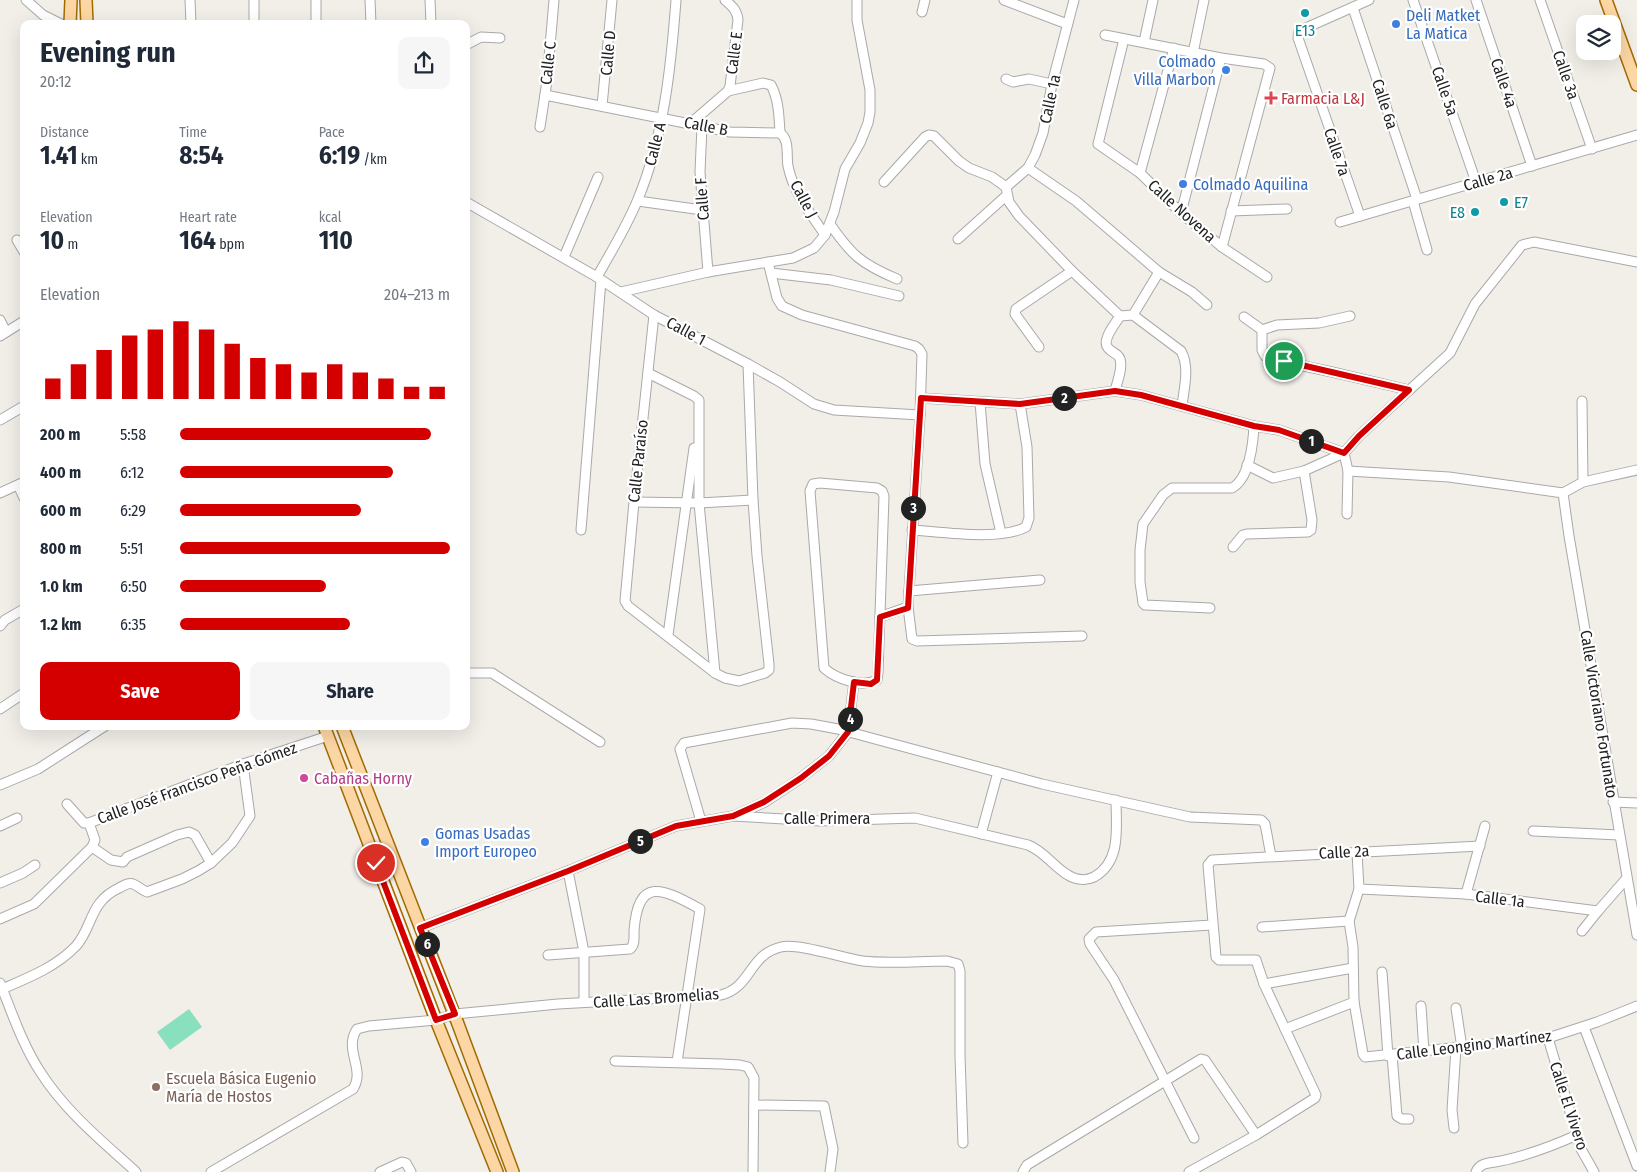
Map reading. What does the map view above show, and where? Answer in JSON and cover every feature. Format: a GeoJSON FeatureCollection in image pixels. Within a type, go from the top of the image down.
{"type":"FeatureCollection","features":[{"type":"Feature","properties":{"kind":"main road"},"geometry":{"type":"LineString","coordinates":[[70,0],[70,20]]}},
{"type":"Feature","properties":{"kind":"main road"},"geometry":{"type":"LineString","coordinates":[[86,0],[87,20]]}},
{"type":"Feature","properties":{"kind":"main road"},"geometry":{"type":"LineString","coordinates":[[1606,0],[1636,81]]}},
{"type":"Feature","properties":{"kind":"main road"},"geometry":{"type":"LineString","coordinates":[[344,730],[455,1014],[513,1172]]}},
{"type":"Feature","properties":{"kind":"main road"},"geometry":{"type":"LineString","coordinates":[[326,731],[436,1020],[497,1172]]}},
{"type":"Feature","properties":{"kind":"street"},"geometry":{"type":"LineString","coordinates":[[26,0],[42,15],[53,20]]}},
{"type":"Feature","properties":{"kind":"street"},"geometry":{"type":"LineString","coordinates":[[190,0],[191,20]]}},
{"type":"Feature","properties":{"kind":"street"},"geometry":{"type":"LineString","coordinates":[[254,0],[254,20]]}},
{"type":"Feature","properties":{"kind":"street"},"geometry":{"type":"LineString","coordinates":[[316,0],[316,20]]}},
{"type":"Feature","properties":{"kind":"street"},"geometry":{"type":"LineString","coordinates":[[370,0],[371,20]]}},
{"type":"Feature","properties":{"kind":"street"},"geometry":{"type":"LineString","coordinates":[[430,0],[430,20]]}},
{"type":"Feature","properties":{"kind":"street","name":"Calle C"},"geometry":{"type":"LineString","coordinates":[[540,126],[545,95],[554,0]]}},
{"type":"Feature","properties":{"kind":"street","name":"Calle D"},"geometry":{"type":"LineString","coordinates":[[602,106],[612,0]]}},
{"type":"Feature","properties":{"kind":"street","name":"Calle A"},"geometry":{"type":"LineString","coordinates":[[599,278],[638,201],[652,160],[669,75],[676,0]]}},
{"type":"Feature","properties":{"kind":"street","name":"Calle E"},"geometry":{"type":"LineString","coordinates":[[691,123],[728,91],[730,86],[738,20],[734,8],[725,0]]}},
{"type":"Feature","properties":{"kind":"street"},"geometry":{"type":"LineString","coordinates":[[620,292],[708,272],[793,258],[814,248],[825,235],[830,224],[845,169],[860,143],[870,112],[870,90],[856,20],[857,0]]}},
{"type":"Feature","properties":{"kind":"street"},"geometry":{"type":"LineString","coordinates":[[922,12],[925,0]]}},
{"type":"Feature","properties":{"kind":"street"},"geometry":{"type":"LineString","coordinates":[[1004,0],[1067,24]]}},
{"type":"Feature","properties":{"kind":"street","name":"Calle 1a"},"geometry":{"type":"LineString","coordinates":[[958,238],[1007,191],[1028,168],[1035,155],[1043,133],[1052,84],[1074,0]]}},
{"type":"Feature","properties":{"kind":"street"},"geometry":{"type":"LineString","coordinates":[[1144,42],[1153,0]]}},
{"type":"Feature","properties":{"kind":"street"},"geometry":{"type":"LineString","coordinates":[[1193,53],[1204,0]]}},
{"type":"Feature","properties":{"kind":"street"},"geometry":{"type":"LineString","coordinates":[[1353,8],[1369,0]]}},
{"type":"Feature","properties":{"kind":"street","name":"Calle 5a"},"geometry":{"type":"LineString","coordinates":[[1414,0],[1476,182]]}},
{"type":"Feature","properties":{"kind":"street","name":"Calle 4a"},"geometry":{"type":"LineString","coordinates":[[1476,0],[1532,166]]}},
{"type":"Feature","properties":{"kind":"street","name":"Calle 3a"},"geometry":{"type":"LineString","coordinates":[[1540,0],[1592,149]]}},
{"type":"Feature","properties":{"kind":"street","name":"Calle 7a"},"geometry":{"type":"LineString","coordinates":[[1353,8],[1300,31],[1298,38],[1360,216]]}},
{"type":"Feature","properties":{"kind":"street","name":"Calle 6a"},"geometry":{"type":"LineString","coordinates":[[1353,8],[1415,200],[1426,250]]}},
{"type":"Feature","properties":{"kind":"street"},"geometry":{"type":"LineString","coordinates":[[1105,35],[1193,53],[1264,64],[1270,68],[1222,247]]}},
{"type":"Feature","properties":{"kind":"street"},"geometry":{"type":"LineString","coordinates":[[470,43],[481,37],[500,38]]}},
{"type":"Feature","properties":{"kind":"street","name":"Calle Novena"},"geometry":{"type":"LineString","coordinates":[[1124,39],[1098,144],[1140,172],[1181,213],[1222,247],[1267,277]]}},
{"type":"Feature","properties":{"kind":"street"},"geometry":{"type":"LineString","coordinates":[[1140,172],[1174,48]]}},
{"type":"Feature","properties":{"kind":"street"},"geometry":{"type":"LineString","coordinates":[[1181,213],[1221,58]]}},
{"type":"Feature","properties":{"kind":"street"},"geometry":{"type":"LineString","coordinates":[[1006,79],[1013,82],[1029,79],[1052,84]]}},
{"type":"Feature","properties":{"kind":"street","name":"Calle J"},"geometry":{"type":"LineString","coordinates":[[728,91],[762,83],[771,84],[778,104],[780,134],[784,136],[786,141],[788,167],[794,186],[825,235]]}},
{"type":"Feature","properties":{"kind":"street","name":"Calle B"},"geometry":{"type":"LineString","coordinates":[[545,95],[730,132],[780,134]]}},
{"type":"Feature","properties":{"kind":"street","name":"Calle F"},"geometry":{"type":"LineString","coordinates":[[702,126],[700,172],[708,272]]}},
{"type":"Feature","properties":{"kind":"street"},"geometry":{"type":"LineString","coordinates":[[884,182],[925,137],[929,135],[934,136],[960,162],[969,168],[992,177],[1007,191],[1009,202],[1019,216],[1072,271],[1120,316],[1133,315],[1181,351],[1186,359],[1182,406]]}},
{"type":"Feature","properties":{"kind":"street","name":"Calle 2a"},"geometry":{"type":"LineString","coordinates":[[1340,222],[1637,135]]}},
{"type":"Feature","properties":{"kind":"street"},"geometry":{"type":"LineString","coordinates":[[1028,168],[1076,201],[1160,272],[1192,292],[1207,305]]}},
{"type":"Feature","properties":{"kind":"street"},"geometry":{"type":"LineString","coordinates":[[564,258],[598,177]]}},
{"type":"Feature","properties":{"kind":"street"},"geometry":{"type":"LineString","coordinates":[[638,201],[702,210]]}},
{"type":"Feature","properties":{"kind":"street","name":"Calle 1"},"geometry":{"type":"LineString","coordinates":[[470,204],[599,278],[654,315],[748,364],[822,408],[920,415]]}},
{"type":"Feature","properties":{"kind":"street"},"geometry":{"type":"LineString","coordinates":[[1231,211],[1287,209]]}},
{"type":"Feature","properties":{"kind":"street"},"geometry":{"type":"LineString","coordinates":[[830,224],[842,241],[864,264],[897,279]]}},
{"type":"Feature","properties":{"kind":"street"},"geometry":{"type":"LineString","coordinates":[[17,240],[20,245]]}},
{"type":"Feature","properties":{"kind":"street"},"geometry":{"type":"LineString","coordinates":[[1247,464],[1272,478],[1304,472],[1344,453],[1359,436],[1450,353],[1475,304],[1522,245],[1534,242],[1637,262]]}},
{"type":"Feature","properties":{"kind":"street"},"geometry":{"type":"LineString","coordinates":[[768,262],[777,298],[782,306],[790,311],[914,346],[922,354],[923,370],[908,608],[912,638],[917,641],[1082,636]]}},
{"type":"Feature","properties":{"kind":"street"},"geometry":{"type":"LineString","coordinates":[[1039,347],[1015,314],[1016,309],[1072,271]]}},
{"type":"Feature","properties":{"kind":"street"},"geometry":{"type":"LineString","coordinates":[[1133,315],[1160,272]]}},
{"type":"Feature","properties":{"kind":"street"},"geometry":{"type":"LineString","coordinates":[[771,273],[831,280],[899,296]]}},
{"type":"Feature","properties":{"kind":"street"},"geometry":{"type":"LineString","coordinates":[[581,530],[599,278]]}},
{"type":"Feature","properties":{"kind":"street","name":"Calle Paraíso"},"geometry":{"type":"LineString","coordinates":[[654,315],[625,595],[628,606],[668,635]]}},
{"type":"Feature","properties":{"kind":"street"},"geometry":{"type":"LineString","coordinates":[[1115,391],[1121,361],[1106,345],[1107,339],[1120,316]]}},
{"type":"Feature","properties":{"kind":"street"},"geometry":{"type":"LineString","coordinates":[[1262,330],[1277,325],[1319,323],[1350,316]]}},
{"type":"Feature","properties":{"kind":"street"},"geometry":{"type":"LineString","coordinates":[[1244,317],[1262,330]]}},
{"type":"Feature","properties":{"kind":"street"},"geometry":{"type":"LineString","coordinates":[[0,320],[3,334],[20,323]]}},
{"type":"Feature","properties":{"kind":"street"},"geometry":{"type":"LineString","coordinates":[[1262,330],[1262,350],[1265,356],[1271,359],[1409,390]]}},
{"type":"Feature","properties":{"kind":"street"},"geometry":{"type":"LineString","coordinates":[[698,428],[668,635],[724,678],[739,681],[765,673],[768,670],[753,500],[748,364]]}},
{"type":"Feature","properties":{"kind":"street"},"geometry":{"type":"LineString","coordinates":[[648,373],[694,396],[698,400],[699,503],[715,672]]}},
{"type":"Feature","properties":{"kind":"street"},"geometry":{"type":"LineString","coordinates":[[921,398],[1020,404],[1115,391],[1141,395],[1254,426],[1279,430],[1344,453]]}},
{"type":"Feature","properties":{"kind":"street"},"geometry":{"type":"LineString","coordinates":[[1582,401],[1583,482]]}},
{"type":"Feature","properties":{"kind":"street"},"geometry":{"type":"LineString","coordinates":[[980,402],[985,464],[1001,533]]}},
{"type":"Feature","properties":{"kind":"street"},"geometry":{"type":"LineString","coordinates":[[912,530],[983,535],[1019,531],[1026,527],[1029,518],[1027,447],[1020,404]]}},
{"type":"Feature","properties":{"kind":"street"},"geometry":{"type":"LineString","coordinates":[[0,420],[20,408]]}},
{"type":"Feature","properties":{"kind":"street"},"geometry":{"type":"LineString","coordinates":[[1210,608],[1143,604],[1140,582],[1140,550],[1144,524],[1167,490],[1172,488],[1232,488],[1238,485],[1242,480],[1253,443],[1254,426]]}},
{"type":"Feature","properties":{"kind":"street"},"geometry":{"type":"LineString","coordinates":[[1344,453],[1348,471],[1347,514]]}},
{"type":"Feature","properties":{"kind":"street"},"geometry":{"type":"LineString","coordinates":[[1348,471],[1449,477],[1563,493],[1583,482],[1637,470]]}},
{"type":"Feature","properties":{"kind":"street"},"geometry":{"type":"LineString","coordinates":[[1233,546],[1243,535],[1308,532],[1311,530],[1312,520],[1304,472]]}},
{"type":"Feature","properties":{"kind":"street"},"geometry":{"type":"LineString","coordinates":[[0,492],[20,483]]}},
{"type":"Feature","properties":{"kind":"street"},"geometry":{"type":"LineString","coordinates":[[813,484],[876,488],[882,491],[884,496],[877,680],[871,684],[854,682],[830,674],[824,668],[810,491],[813,484]]}},
{"type":"Feature","properties":{"kind":"street","name":"Calle Victoriano Fortunato"},"geometry":{"type":"LineString","coordinates":[[1563,493],[1613,802],[1637,935]]}},
{"type":"Feature","properties":{"kind":"street"},"geometry":{"type":"LineString","coordinates":[[634,502],[699,503],[753,500]]}},
{"type":"Feature","properties":{"kind":"street"},"geometry":{"type":"LineString","coordinates":[[909,591],[1040,580]]}},
{"type":"Feature","properties":{"kind":"street"},"geometry":{"type":"LineString","coordinates":[[880,617],[908,608]]}},
{"type":"Feature","properties":{"kind":"street"},"geometry":{"type":"LineString","coordinates":[[0,626],[5,620],[20,611]]}},
{"type":"Feature","properties":{"kind":"street"},"geometry":{"type":"LineString","coordinates":[[470,673],[492,673],[600,742]]}},
{"type":"Feature","properties":{"kind":"street"},"geometry":{"type":"LineString","coordinates":[[733,816],[764,802],[801,778],[829,756],[848,732],[854,682]]}},
{"type":"Feature","properties":{"kind":"street"},"geometry":{"type":"LineString","coordinates":[[0,709],[20,696]]}},
{"type":"Feature","properties":{"kind":"street"},"geometry":{"type":"LineString","coordinates":[[701,821],[680,749],[684,743],[792,723],[811,724],[848,732],[1042,784],[1190,817],[1261,820],[1265,824],[1271,856]]}},
{"type":"Feature","properties":{"kind":"street"},"geometry":{"type":"LineString","coordinates":[[0,785],[38,769],[99,730]]}},
{"type":"Feature","properties":{"kind":"street","name":"Calle José Francisco Peña Gómez"},"geometry":{"type":"LineString","coordinates":[[0,918],[38,902],[92,847],[94,840],[89,823],[326,731]]}},
{"type":"Feature","properties":{"kind":"street"},"geometry":{"type":"LineString","coordinates":[[136,1172],[84,1125],[56,1095],[40,1072],[25,1044],[1,986],[38,974],[59,960],[76,945],[92,912],[114,890],[126,884],[133,884],[147,892],[182,879],[211,863],[232,843],[250,816],[243,764]]}},
{"type":"Feature","properties":{"kind":"street"},"geometry":{"type":"LineString","coordinates":[[981,834],[998,772]]}},
{"type":"Feature","properties":{"kind":"street","name":"Calle Primera"},"geometry":{"type":"LineString","coordinates":[[420,928],[568,871],[676,826],[733,816],[820,821],[915,818],[1031,847],[1067,875],[1082,880],[1099,874],[1109,864],[1116,840],[1116,800]]}},
{"type":"Feature","properties":{"kind":"street"},"geometry":{"type":"LineString","coordinates":[[1613,802],[1637,803]]}},
{"type":"Feature","properties":{"kind":"street"},"geometry":{"type":"LineString","coordinates":[[67,804],[84,823],[89,823]]}},
{"type":"Feature","properties":{"kind":"street"},"geometry":{"type":"LineString","coordinates":[[0,826],[18,818]]}},
{"type":"Feature","properties":{"kind":"street"},"geometry":{"type":"LineString","coordinates":[[1466,894],[1485,826]]}},
{"type":"Feature","properties":{"kind":"street"},"geometry":{"type":"LineString","coordinates":[[1533,831],[1619,835]]}},
{"type":"Feature","properties":{"kind":"street"},"geometry":{"type":"LineString","coordinates":[[92,847],[111,860],[123,862],[136,853],[177,835],[189,832],[196,835],[211,863]]}},
{"type":"Feature","properties":{"kind":"street","name":"Calle 2a"},"geometry":{"type":"LineString","coordinates":[[1212,925],[1209,862],[1212,860],[1480,846]]}},
{"type":"Feature","properties":{"kind":"street"},"geometry":{"type":"LineString","coordinates":[[1284,1029],[1354,1002],[1353,947],[1350,921],[1359,889],[1357,852]]}},
{"type":"Feature","properties":{"kind":"street"},"geometry":{"type":"LineString","coordinates":[[0,883],[35,865]]}},
{"type":"Feature","properties":{"kind":"street"},"geometry":{"type":"LineString","coordinates":[[568,871],[584,952],[584,1002]]}},
{"type":"Feature","properties":{"kind":"street"},"geometry":{"type":"LineString","coordinates":[[1582,931],[1626,879]]}},
{"type":"Feature","properties":{"kind":"street","name":"Calle 1a"},"geometry":{"type":"LineString","coordinates":[[1359,889],[1466,894],[1598,911]]}},
{"type":"Feature","properties":{"kind":"street"},"geometry":{"type":"LineString","coordinates":[[548,955],[630,949],[632,947],[636,913],[642,897],[649,893],[657,891],[683,900],[700,909],[677,1062]]}},
{"type":"Feature","properties":{"kind":"street"},"geometry":{"type":"LineString","coordinates":[[1262,927],[1350,921]]}},
{"type":"Feature","properties":{"kind":"street"},"geometry":{"type":"LineString","coordinates":[[1189,1172],[1256,1134],[1315,1098],[1316,1095],[1264,984],[1256,960],[1217,959],[1212,925],[1096,932],[1089,939],[1090,944],[1114,980],[1194,1138]]}},
{"type":"Feature","properties":{"kind":"street","name":"Calle Las Bromelias"},"geometry":{"type":"LineString","coordinates":[[211,1172],[353,1089],[357,1083],[358,1076],[351,1045],[353,1035],[357,1029],[369,1026],[436,1020],[455,1014],[584,1002],[721,996],[735,990],[742,984],[758,959],[768,952],[783,946],[864,961],[947,960],[958,964],[960,971],[960,1056],[964,1143]]}},
{"type":"Feature","properties":{"kind":"street"},"geometry":{"type":"LineString","coordinates":[[1264,984],[1353,968]]}},
{"type":"Feature","properties":{"kind":"street"},"geometry":{"type":"LineString","coordinates":[[1382,972],[1384,1010],[1398,1116],[1409,1119]]}},
{"type":"Feature","properties":{"kind":"street","name":"Calle Leongino Martínez"},"geometry":{"type":"LineString","coordinates":[[1354,1002],[1363,1054],[1366,1057],[1548,1038],[1637,1006]]}},
{"type":"Feature","properties":{"kind":"street"},"geometry":{"type":"LineString","coordinates":[[1421,1006],[1424,1052]]}},
{"type":"Feature","properties":{"kind":"street"},"geometry":{"type":"LineString","coordinates":[[1454,1128],[1452,1110],[1459,1048],[1456,1008]]}},
{"type":"Feature","properties":{"kind":"street"},"geometry":{"type":"LineString","coordinates":[[1584,1026],[1637,1166]]}},
{"type":"Feature","properties":{"kind":"street","name":"Calle El Vivero"},"geometry":{"type":"LineString","coordinates":[[1548,1038],[1581,1149],[1594,1172]]}},
{"type":"Feature","properties":{"kind":"street"},"geometry":{"type":"LineString","coordinates":[[1022,1172],[1027,1165],[1201,1059],[1205,1060],[1256,1134]]}},
{"type":"Feature","properties":{"kind":"street"},"geometry":{"type":"LineString","coordinates":[[615,1061],[677,1062],[748,1067],[754,1078],[753,1172]]}},
{"type":"Feature","properties":{"kind":"street"},"geometry":{"type":"LineString","coordinates":[[754,1105],[822,1105],[826,1107],[833,1152],[830,1172]]}},
{"type":"Feature","properties":{"kind":"street"},"geometry":{"type":"LineString","coordinates":[[1476,1172],[1485,1163],[1517,1158],[1577,1135]]}},
{"type":"Feature","properties":{"kind":"street"},"geometry":{"type":"LineString","coordinates":[[380,1172],[402,1162],[406,1163],[412,1172]]}},
{"type":"Feature","properties":{"kind":"green space"},"geometry":{"type":"Polygon","coordinates":[[[189,1009],[202,1027],[170,1050],[157,1032],[189,1009]]]}},
{"type":"Feature","properties":{"kind":"place","name":"E13"},"geometry":{"type":"Point","coordinates":[1305,13]}},
{"type":"Feature","properties":{"kind":"place","name":"Deli Matket La Matica"},"geometry":{"type":"Point","coordinates":[1396,24]}},
{"type":"Feature","properties":{"kind":"place","name":"Colmado Villa Marbon"},"geometry":{"type":"Point","coordinates":[1226,70]}},
{"type":"Feature","properties":{"kind":"place","name":"Farmacia L&J"},"geometry":{"type":"Point","coordinates":[1271,98]}},
{"type":"Feature","properties":{"kind":"place","name":"Colmado Aquilina"},"geometry":{"type":"Point","coordinates":[1183,184]}},
{"type":"Feature","properties":{"kind":"place","name":"E7"},"geometry":{"type":"Point","coordinates":[1504,202]}},
{"type":"Feature","properties":{"kind":"place","name":"E8"},"geometry":{"type":"Point","coordinates":[1475,212]}},
{"type":"Feature","properties":{"kind":"place","name":"Cabañas Horny"},"geometry":{"type":"Point","coordinates":[304,778]}},
{"type":"Feature","properties":{"kind":"place","name":"Gomas Usadas Import Europeo"},"geometry":{"type":"Point","coordinates":[425,842]}},
{"type":"Feature","properties":{"kind":"place","name":"Escuela Básica Eugenio María de Hostos"},"geometry":{"type":"Point","coordinates":[156,1087]}},
{"type":"Feature","properties":{"kind":"route"},"geometry":{"type":"LineString","coordinates":[[376,863],[436,1020],[455,1014],[420,928],[568,871],[676,826],[733,816],[764,802],[801,778],[829,756],[848,732],[854,682],[871,684],[877,680],[880,617],[908,608],[921,398],[1020,404],[1115,391],[1141,395],[1254,426],[1279,430],[1344,453],[1359,436],[1409,390],[1284,361]]}}]}
